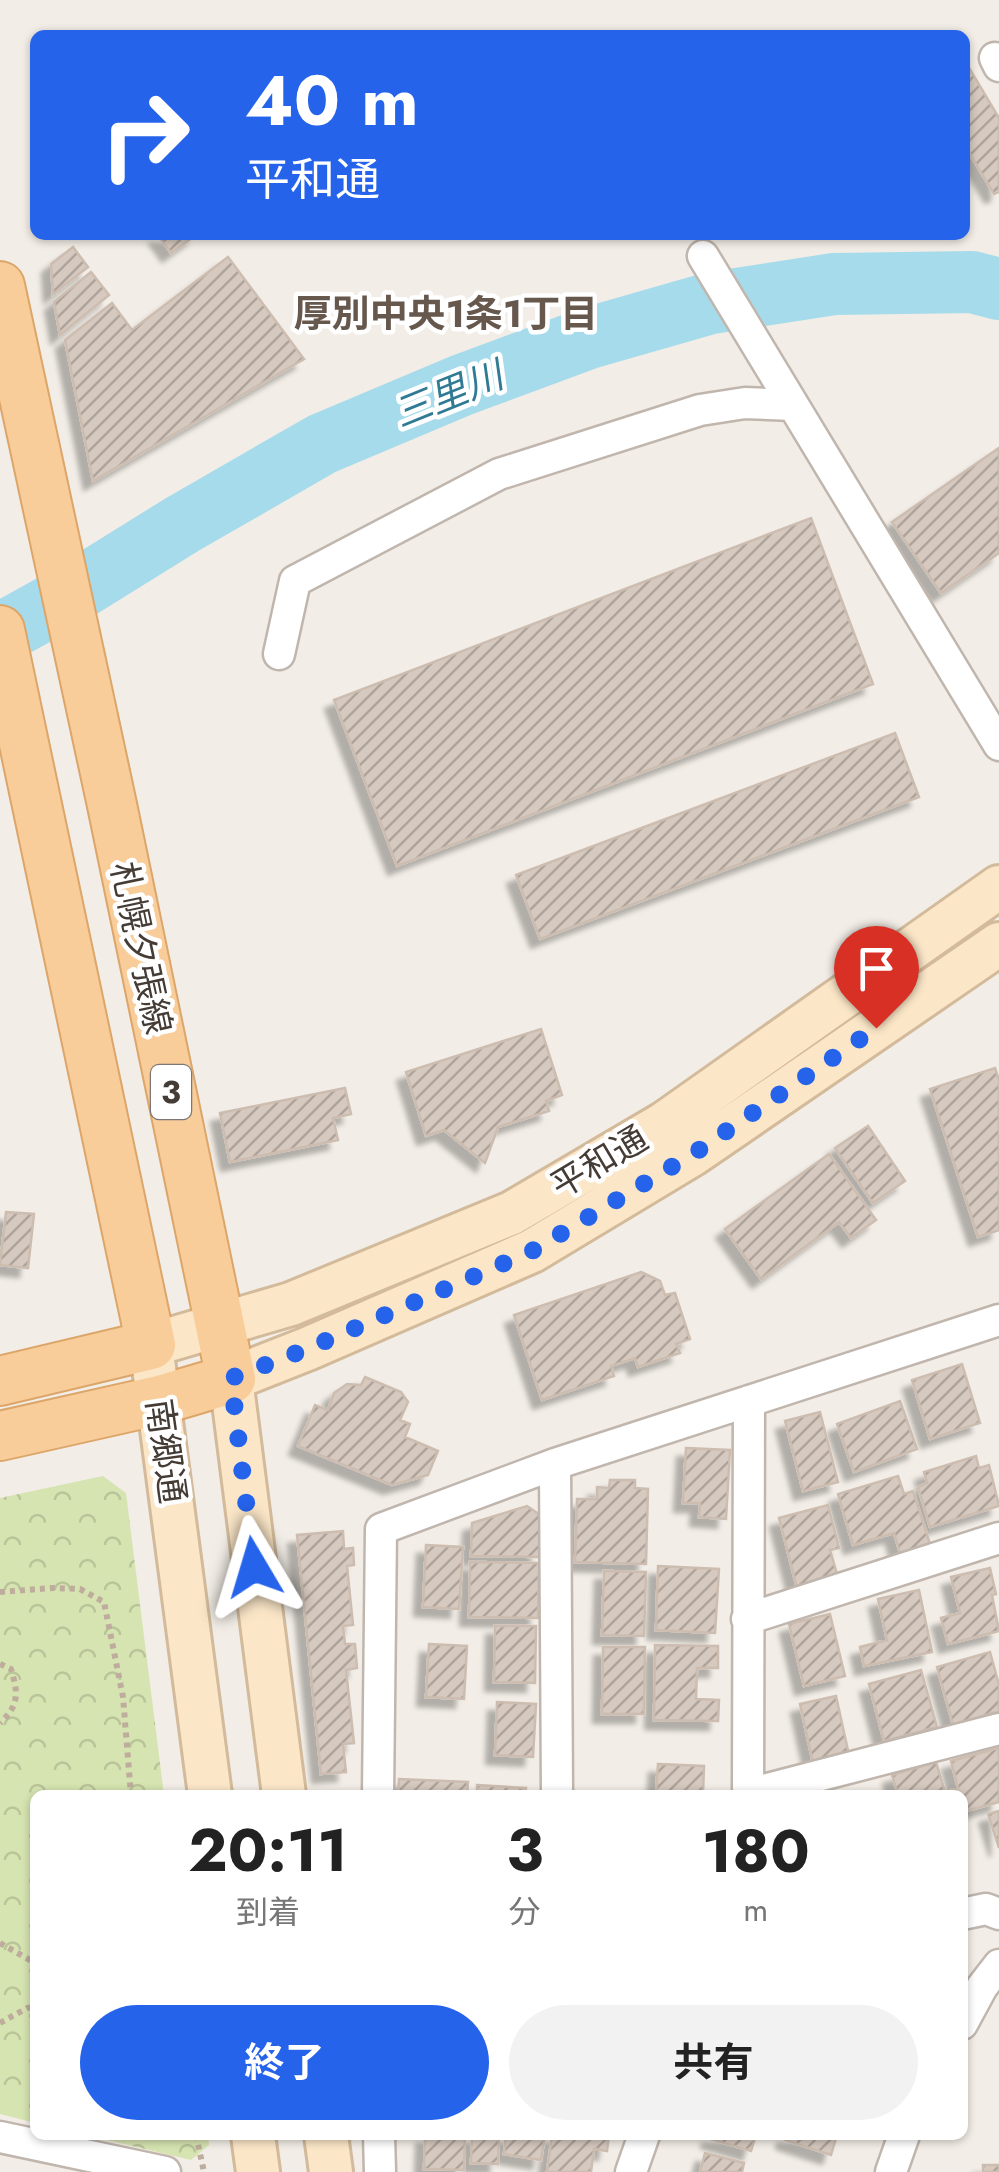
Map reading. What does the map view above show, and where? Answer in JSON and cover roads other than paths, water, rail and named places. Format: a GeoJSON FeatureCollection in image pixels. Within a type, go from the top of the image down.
{"type":"FeatureCollection","features":[{"type":"Feature","properties":{"kind":"main road","name":"札幌夕張線"},"geometry":{"type":"LineString","coordinates":[[0,286],[231,1378]]}},
{"type":"Feature","properties":{"kind":"main road","name":"3"},"geometry":{"type":"LineString","coordinates":[[0,630],[151,1345]]}},
{"type":"Feature","properties":{"kind":"main road"},"geometry":{"type":"LineString","coordinates":[[0,1381],[151,1345]]}},
{"type":"Feature","properties":{"kind":"main road"},"geometry":{"type":"LineString","coordinates":[[0,1436],[160,1400],[231,1378]]}},
{"type":"Feature","properties":{"kind":"street"},"geometry":{"type":"LineString","coordinates":[[708,264],[999,746]]}},
{"type":"Feature","properties":{"kind":"street"},"geometry":{"type":"LineString","coordinates":[[278,654],[295,581],[500,474],[700,410],[745,403],[793,404]]}},
{"type":"Feature","properties":{"kind":"street","name":"平和通"},"geometry":{"type":"LineString","coordinates":[[151,1345],[291,1304],[512,1213],[665,1123],[999,886]]}},
{"type":"Feature","properties":{"kind":"street","name":"平和通"},"geometry":{"type":"LineString","coordinates":[[231,1378],[532,1251],[693,1154],[999,944]]}},
{"type":"Feature","properties":{"kind":"street"},"geometry":{"type":"LineString","coordinates":[[378,1790],[381,1529],[555,1464],[999,1320]]}},
{"type":"Feature","properties":{"kind":"street","name":"南郷通"},"geometry":{"type":"LineString","coordinates":[[151,1345],[209,1790]]}},
{"type":"Feature","properties":{"kind":"street","name":"南郷通"},"geometry":{"type":"LineString","coordinates":[[231,1378],[283,1790]]}},
{"type":"Feature","properties":{"kind":"street"},"geometry":{"type":"LineString","coordinates":[[748,1401],[748,1790]]}},
{"type":"Feature","properties":{"kind":"street"},"geometry":{"type":"LineString","coordinates":[[555,1464],[556,1790]]}},
{"type":"Feature","properties":{"kind":"street"},"geometry":{"type":"LineString","coordinates":[[747,1619],[999,1538]]}},
{"type":"Feature","properties":{"kind":"street"},"geometry":{"type":"LineString","coordinates":[[767,1790],[999,1729]]}},
{"type":"Feature","properties":{"kind":"street"},"geometry":{"type":"LineString","coordinates":[[968,1913],[986,1909],[999,1914]]}},
{"type":"Feature","properties":{"kind":"street"},"geometry":{"type":"LineString","coordinates":[[968,2013],[999,1965]]}},
{"type":"Feature","properties":{"kind":"street"},"geometry":{"type":"LineString","coordinates":[[0,2137],[165,2172]]}},
{"type":"Feature","properties":{"kind":"street"},"geometry":{"type":"LineString","coordinates":[[255,2140],[258,2172]]}},
{"type":"Feature","properties":{"kind":"street"},"geometry":{"type":"LineString","coordinates":[[327,2140],[331,2172]]}},
{"type":"Feature","properties":{"kind":"street"},"geometry":{"type":"LineString","coordinates":[[379,2140],[380,2172]]}},
{"type":"Feature","properties":{"kind":"street"},"geometry":{"type":"LineString","coordinates":[[631,2172],[642,2140]]}},
{"type":"Feature","properties":{"kind":"street"},"geometry":{"type":"LineString","coordinates":[[891,2172],[902,2140]]}},
{"type":"Feature","properties":{"kind":"waterway","name":"三里川"},"geometry":{"type":"LineString","coordinates":[[0,634],[322,444],[462,385],[589,338],[711,303],[834,284],[972,282],[999,289]]}},
{"type":"Feature","properties":{"kind":"district","name":"厚別中央1条1丁目"},"geometry":{"type":"Point","coordinates":[446,313]}}]}
